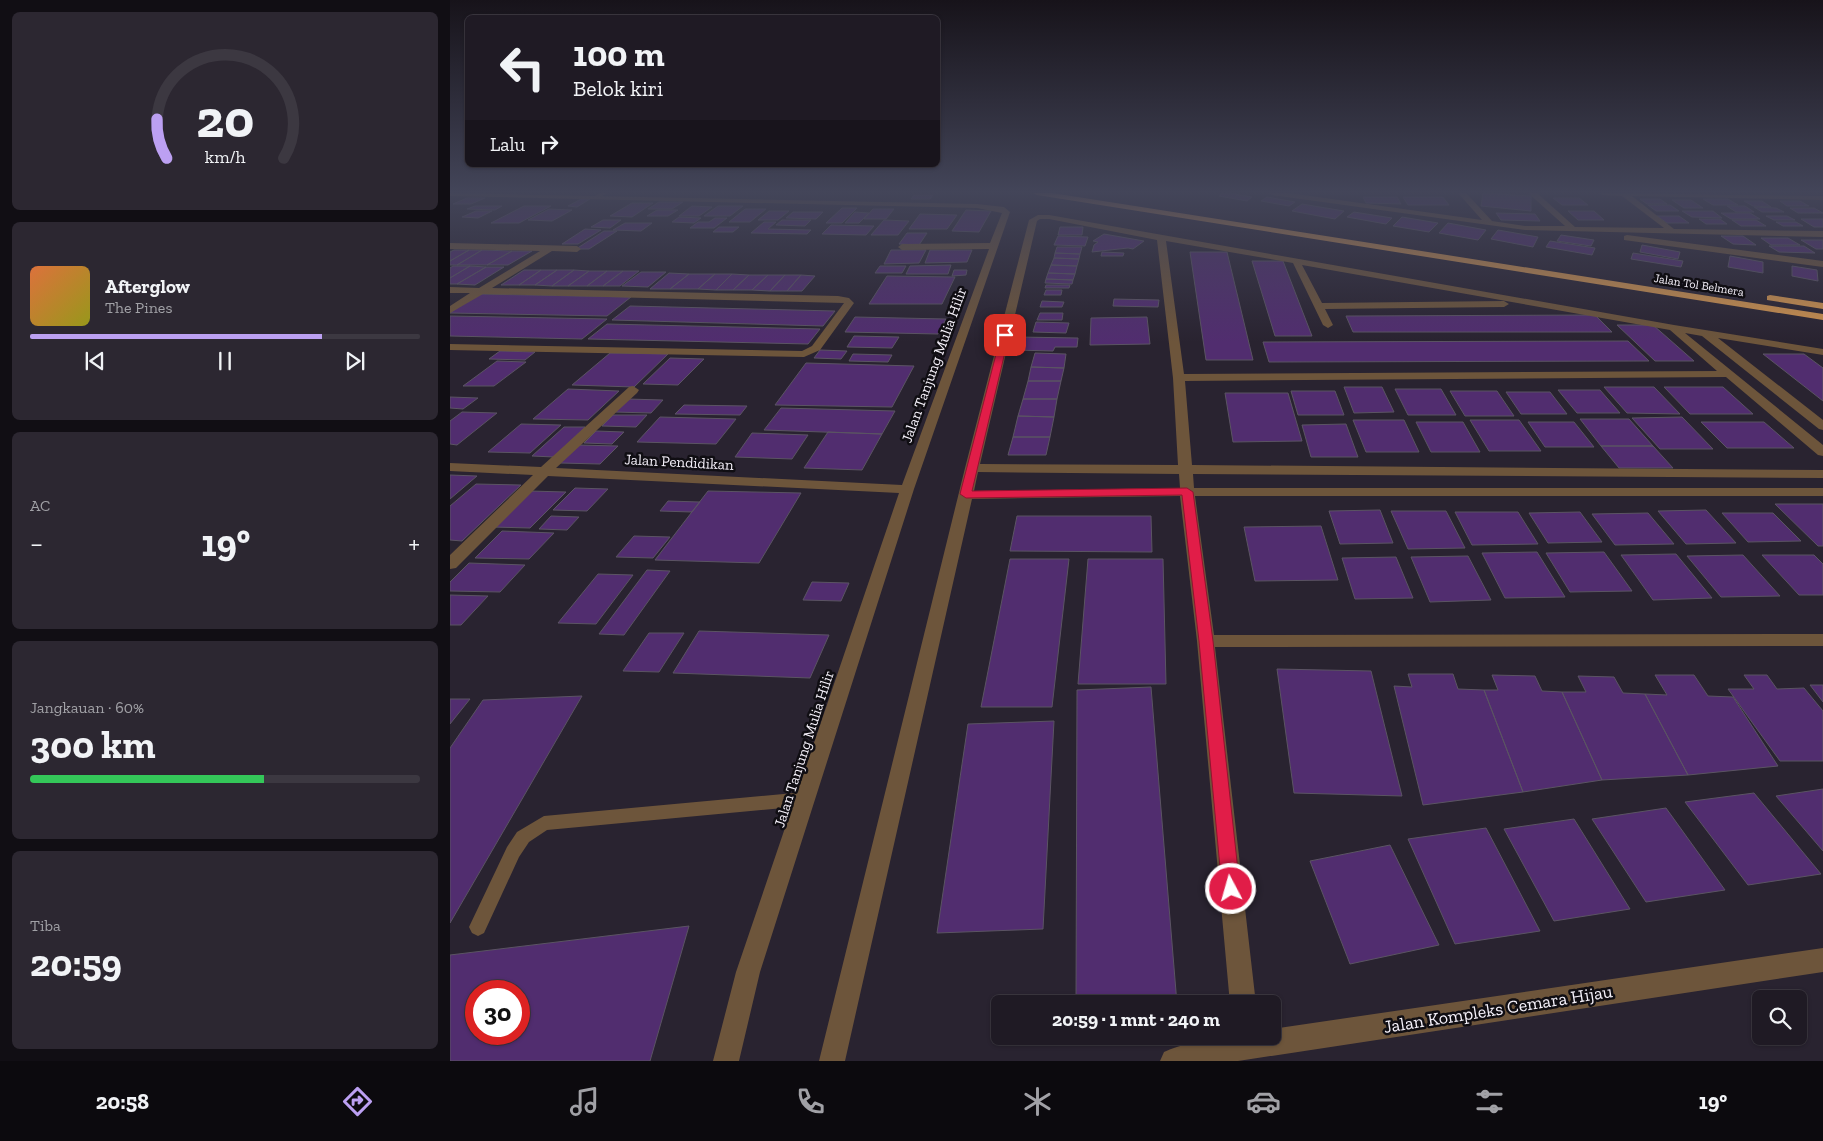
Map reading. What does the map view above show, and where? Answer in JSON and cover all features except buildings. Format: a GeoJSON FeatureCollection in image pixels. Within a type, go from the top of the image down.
{"type":"FeatureCollection","features":[{"type":"Feature","properties":{"kind":"highway","name":"Jalan Tol Belmera"},"geometry":{"type":"LineString","coordinates":[[1351,243],[1823,317]]}},
{"type":"Feature","properties":{"kind":"highway"},"geometry":{"type":"LineString","coordinates":[[1414,243],[1424,244]]}},
{"type":"Feature","properties":{"kind":"highway"},"geometry":{"type":"LineString","coordinates":[[1454,249],[1463,250]]}},
{"type":"Feature","properties":{"kind":"highway"},"geometry":{"type":"LineString","coordinates":[[1765,297],[1823,306]]}},
{"type":"Feature","properties":{"kind":"street","name":"Jalan Tanjung Mulia Hilir"},"geometry":{"type":"LineString","coordinates":[[726,1061],[748,972],[907,490],[995,243]]}},
{"type":"Feature","properties":{"kind":"street"},"geometry":{"type":"LineString","coordinates":[[832,1061],[972,468],[1027,243]]}},
{"type":"Feature","properties":{"kind":"street"},"geometry":{"type":"LineString","coordinates":[[1162,243],[1179,378],[1187,492],[1206,641],[1242,995]]}},
{"type":"Feature","properties":{"kind":"street"},"geometry":{"type":"LineString","coordinates":[[1187,243],[1541,303],[1674,328],[1823,352]]}},
{"type":"Feature","properties":{"kind":"street"},"geometry":{"type":"LineString","coordinates":[[1670,243],[1823,264]]}},
{"type":"Feature","properties":{"kind":"street"},"geometry":{"type":"LineString","coordinates":[[450,246],[577,249]]}},
{"type":"Feature","properties":{"kind":"street"},"geometry":{"type":"LineString","coordinates":[[902,247],[994,246]]}},
{"type":"Feature","properties":{"kind":"street"},"geometry":{"type":"LineString","coordinates":[[450,299],[538,249]]}},
{"type":"Feature","properties":{"kind":"street"},"geometry":{"type":"LineString","coordinates":[[450,310],[550,249]]}},
{"type":"Feature","properties":{"kind":"street"},"geometry":{"type":"LineString","coordinates":[[1296,261],[1328,325]]}},
{"type":"Feature","properties":{"kind":"street"},"geometry":{"type":"LineString","coordinates":[[450,290],[838,299],[846,300],[849,303],[816,348],[804,354],[450,347]]}},
{"type":"Feature","properties":{"kind":"street"},"geometry":{"type":"LineString","coordinates":[[1320,306],[1541,303]]}},
{"type":"Feature","properties":{"kind":"street"},"geometry":{"type":"LineString","coordinates":[[1674,328],[1823,452]]}},
{"type":"Feature","properties":{"kind":"street"},"geometry":{"type":"LineString","coordinates":[[1705,333],[1823,426]]}},
{"type":"Feature","properties":{"kind":"street"},"geometry":{"type":"LineString","coordinates":[[1179,378],[1729,374]]}},
{"type":"Feature","properties":{"kind":"street"},"geometry":{"type":"LineString","coordinates":[[450,564],[545,471],[633,390]]}},
{"type":"Feature","properties":{"kind":"street","name":"Jalan Pendidikan"},"geometry":{"type":"LineString","coordinates":[[450,467],[907,490]]}},
{"type":"Feature","properties":{"kind":"street"},"geometry":{"type":"LineString","coordinates":[[972,468],[1823,474]]}},
{"type":"Feature","properties":{"kind":"street"},"geometry":{"type":"LineString","coordinates":[[966,494],[1823,492]]}},
{"type":"Feature","properties":{"kind":"street"},"geometry":{"type":"LineString","coordinates":[[1206,641],[1823,640]]}},
{"type":"Feature","properties":{"kind":"street","name":"Jalan Kompleks Cemara Hijau"},"geometry":{"type":"LineString","coordinates":[[1281,1036],[1823,960]]}},
{"type":"Feature","properties":{"kind":"street","name":"Jalan Kompleks Cemara Hijau"},"geometry":{"type":"LineString","coordinates":[[1173,1061],[1231,1045]]}},
{"type":"Feature","properties":{"kind":"lane"},"geometry":{"type":"LineString","coordinates":[[478,927],[513,852],[523,837],[544,823],[805,799]]}},
{"type":"Feature","properties":{"kind":"route"},"geometry":{"type":"LineString","coordinates":[[1005,335],[966,494],[1187,492],[1206,641],[1231,889]]}}]}
